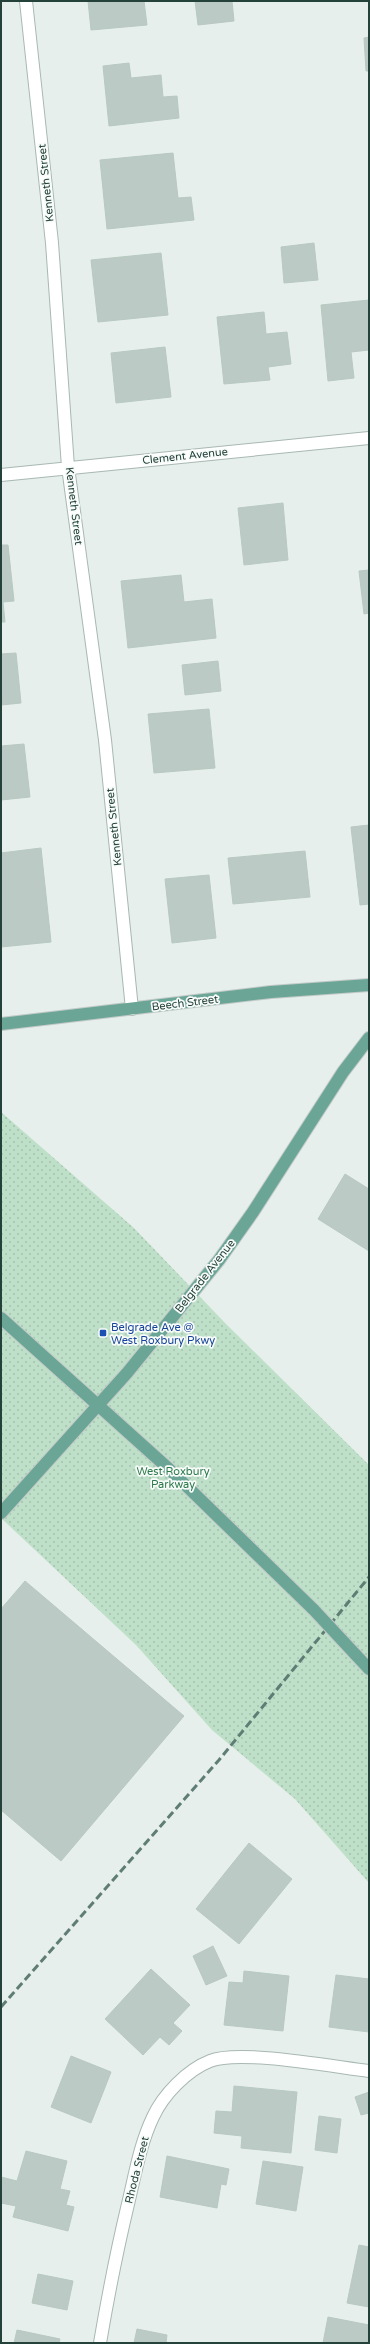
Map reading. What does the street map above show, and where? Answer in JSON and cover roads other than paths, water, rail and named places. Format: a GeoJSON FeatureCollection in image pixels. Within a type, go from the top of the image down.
{"type":"FeatureCollection","features":[{"type":"Feature","properties":{"kind":"main road","name":"Beech Street"},"geometry":{"type":"LineString","coordinates":[[1,1024],[271,992],[369,985]]}},
{"type":"Feature","properties":{"kind":"main road","name":"Belgrade Avenue"},"geometry":{"type":"LineString","coordinates":[[1,1514],[98,1405],[219,1260],[253,1212],[343,1072],[369,1038]]}},
{"type":"Feature","properties":{"kind":"main road"},"geometry":{"type":"LineString","coordinates":[[1,1318],[169,1469],[314,1610],[369,1669]]}},
{"type":"Feature","properties":{"kind":"street","name":"Kenneth Street"},"geometry":{"type":"LineString","coordinates":[[26,1],[52,243],[68,467],[105,740],[132,1009]]}},
{"type":"Feature","properties":{"kind":"street","name":"Clement Avenue"},"geometry":{"type":"LineString","coordinates":[[1,475],[68,467],[369,438]]}},
{"type":"Feature","properties":{"kind":"street","name":"Rhoda Street"},"geometry":{"type":"LineString","coordinates":[[100,2343],[125,2215],[143,2140],[153,2116],[169,2093],[190,2073],[210,2061],[229,2057],[258,2058],[369,2071]]}},
{"type":"Feature","properties":{"kind":"railway"},"geometry":{"type":"LineString","coordinates":[[1,2007],[219,1760],[369,1577]]}},
{"type":"Feature","properties":{"kind":"place","name":"Belgrade Ave @ West Roxbury Pkwy"},"geometry":{"type":"Point","coordinates":[103,1333]}},
{"type":"Feature","properties":{"kind":"park label","name":"West Roxbury Parkway"},"geometry":{"type":"Point","coordinates":[173,1477]}}]}
